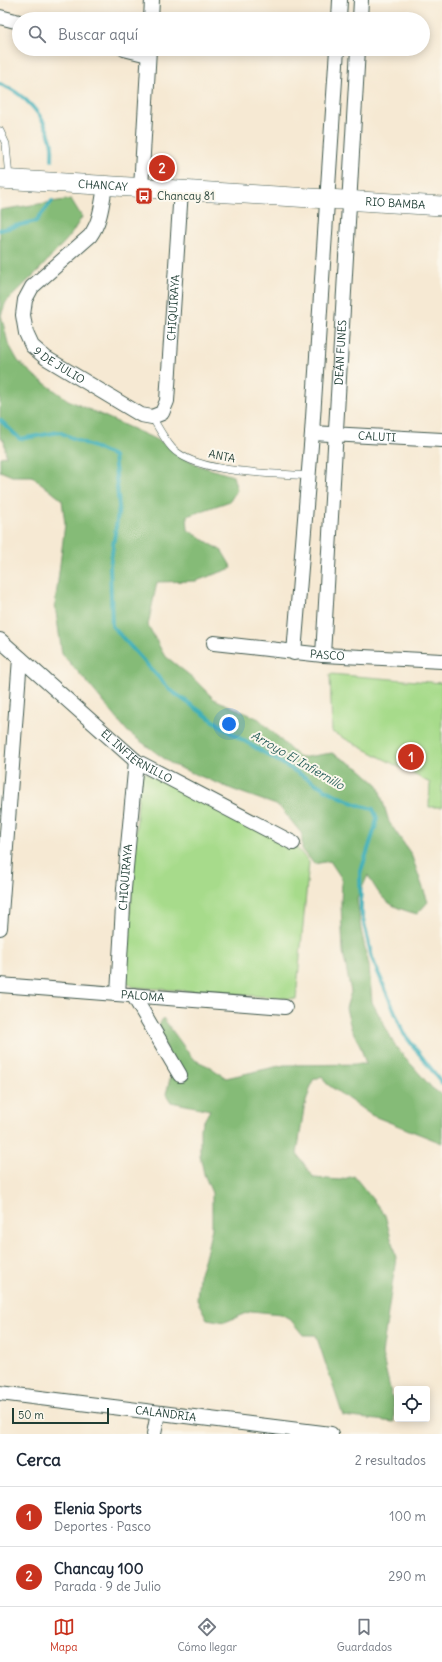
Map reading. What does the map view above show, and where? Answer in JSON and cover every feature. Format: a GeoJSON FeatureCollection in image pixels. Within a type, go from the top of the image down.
{"type":"FeatureCollection","features":[{"type":"Feature","properties":{"kind":"main road","name":"CHANCAY"},"geometry":{"type":"LineString","coordinates":[[5,180],[349,201]]}},
{"type":"Feature","properties":{"kind":"main road","name":"RIO BAMBA"},"geometry":{"type":"LineString","coordinates":[[349,201],[442,206]]}},
{"type":"Feature","properties":{"kind":"street"},"geometry":{"type":"LineString","coordinates":[[151,12],[152,0]]}},
{"type":"Feature","properties":{"kind":"street"},"geometry":{"type":"LineString","coordinates":[[339,12],[340,0]]}},
{"type":"Feature","properties":{"kind":"street"},"geometry":{"type":"LineString","coordinates":[[360,12],[361,0]]}},
{"type":"Feature","properties":{"kind":"street"},"geometry":{"type":"LineString","coordinates":[[0,17],[12,20]]}},
{"type":"Feature","properties":{"kind":"street"},"geometry":{"type":"LineString","coordinates":[[141,188],[148,56]]}},
{"type":"Feature","properties":{"kind":"street","name":"DEÁN FUNES"},"geometry":{"type":"LineString","coordinates":[[294,653],[312,433],[336,56]]}},
{"type":"Feature","properties":{"kind":"street","name":"DEÁN FUNES"},"geometry":{"type":"LineString","coordinates":[[323,655],[358,56]]}},
{"type":"Feature","properties":{"kind":"street","name":"9 DE JULIO"},"geometry":{"type":"LineString","coordinates":[[105,186],[100,217],[96,228],[90,236],[32,287],[28,294],[25,300],[23,315],[26,333],[32,346],[46,358],[141,415],[152,417]]}},
{"type":"Feature","properties":{"kind":"street","name":"CHIQUIRAYA"},"geometry":{"type":"LineString","coordinates":[[152,417],[162,413],[167,401],[181,190]]}},
{"type":"Feature","properties":{"kind":"street","name":"CALUTI"},"geometry":{"type":"LineString","coordinates":[[312,433],[442,440]]}},
{"type":"Feature","properties":{"kind":"street","name":"EL INFIERNILLO"},"geometry":{"type":"LineString","coordinates":[[0,640],[136,761],[293,843]]}},
{"type":"Feature","properties":{"kind":"street","name":"PASCO"},"geometry":{"type":"LineString","coordinates":[[214,643],[294,653],[442,661]]}},
{"type":"Feature","properties":{"kind":"street"},"geometry":{"type":"LineString","coordinates":[[0,928],[20,658]]}},
{"type":"Feature","properties":{"kind":"street","name":"CHIQUIRAYA"},"geometry":{"type":"LineString","coordinates":[[118,994],[124,889],[136,761]]}},
{"type":"Feature","properties":{"kind":"street","name":"PALOMA"},"geometry":{"type":"LineString","coordinates":[[0,985],[285,1007]]}},
{"type":"Feature","properties":{"kind":"street"},"geometry":{"type":"LineString","coordinates":[[133,995],[180,1075]]}},
{"type":"Feature","properties":{"kind":"street","name":"CALANDRIA"},"geometry":{"type":"LineString","coordinates":[[0,1393],[331,1434]]}},
{"type":"Feature","properties":{"kind":"street"},"geometry":{"type":"LineString","coordinates":[[154,1434],[158,1413]]}},
{"type":"Feature","properties":{"kind":"lane"},"geometry":{"type":"LineString","coordinates":[[0,132],[6,144],[5,180]]}},
{"type":"Feature","properties":{"kind":"lane","name":"ANTA"},"geometry":{"type":"LineString","coordinates":[[152,417],[172,448],[187,458],[221,469],[308,476]]}},
{"type":"Feature","properties":{"kind":"green space"},"geometry":{"type":"Polygon","coordinates":[[[71,199],[82,217],[70,236],[39,270],[6,302],[1,315],[8,343],[18,361],[36,377],[68,400],[162,442],[197,465],[233,476],[237,490],[230,501],[187,516],[188,530],[222,551],[232,568],[196,581],[157,582],[148,625],[164,655],[193,678],[214,699],[259,719],[300,758],[332,753],[359,768],[378,785],[389,822],[411,854],[428,902],[417,914],[392,905],[377,891],[368,875],[357,899],[361,930],[369,966],[372,1002],[396,1047],[432,1088],[442,1095],[442,1143],[371,1115],[327,1084],[322,1076],[313,1080],[304,1108],[297,1154],[314,1178],[340,1180],[354,1176],[385,1215],[396,1258],[382,1354],[394,1406],[394,1422],[343,1416],[316,1335],[303,1335],[290,1319],[281,1314],[252,1311],[225,1322],[207,1319],[197,1300],[199,1276],[212,1228],[212,1193],[204,1174],[200,1155],[200,1128],[210,1110],[171,1102],[166,1094],[173,1068],[158,1028],[163,1018],[193,1059],[210,1067],[226,1078],[284,1065],[366,1064],[360,1045],[351,1028],[346,1008],[351,992],[343,952],[341,904],[342,879],[330,861],[314,864],[302,849],[302,834],[279,806],[234,790],[173,765],[128,732],[62,654],[55,605],[65,524],[62,500],[32,476],[12,476],[0,471],[0,457],[6,456],[4,440],[0,438],[0,210],[71,199]]]}},
{"type":"Feature","properties":{"kind":"green space"},"geometry":{"type":"Polygon","coordinates":[[[330,674],[442,683],[442,807],[429,807],[430,783],[332,732],[330,674]]]}},
{"type":"Feature","properties":{"kind":"green space"},"geometry":{"type":"Polygon","coordinates":[[[143,771],[297,848],[309,862],[296,999],[133,987],[125,980],[140,774],[143,771]]]}},
{"type":"Feature","properties":{"kind":"waterway","name":"Arroyo El Infiernillo"},"geometry":{"type":"LineString","coordinates":[[0,84],[9,88],[25,99],[39,114],[51,141],[52,160]]}},
{"type":"Feature","properties":{"kind":"waterway","name":"Arroyo El Infiernillo"},"geometry":{"type":"LineString","coordinates":[[0,230],[36,221],[52,201]]}},
{"type":"Feature","properties":{"kind":"waterway","name":"Arroyo El Infiernillo"},"geometry":{"type":"LineString","coordinates":[[0,420],[20,439],[59,432],[114,456],[119,507],[110,566],[112,626],[170,690],[231,733],[330,792],[358,805],[373,809],[377,818],[360,874],[361,910],[372,958],[404,1034],[442,1083]]}},
{"type":"Feature","properties":{"kind":"place","name":"Chancay 100"},"geometry":{"type":"Point","coordinates":[162,168]}},
{"type":"Feature","properties":{"kind":"place","name":"Chancay 81"},"geometry":{"type":"Point","coordinates":[144,196]}},
{"type":"Feature","properties":{"kind":"place","name":"Elenia Sports"},"geometry":{"type":"Point","coordinates":[411,757]}}]}
